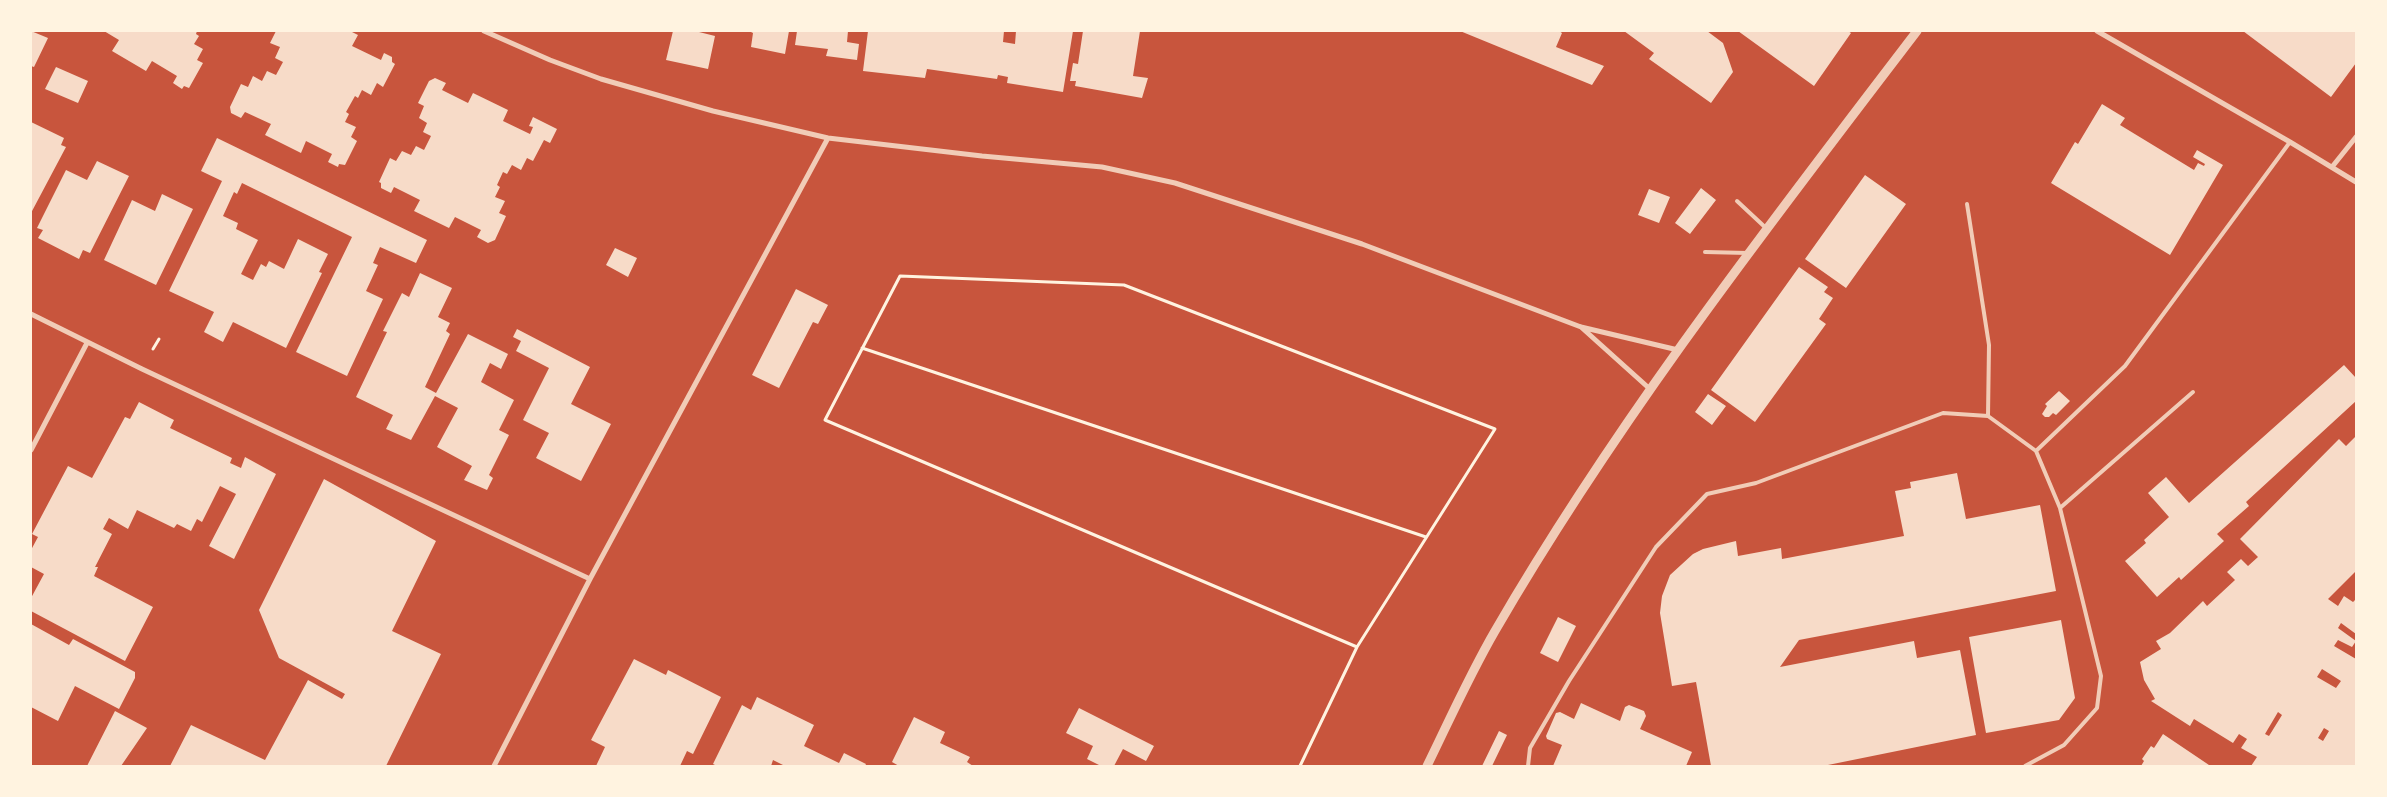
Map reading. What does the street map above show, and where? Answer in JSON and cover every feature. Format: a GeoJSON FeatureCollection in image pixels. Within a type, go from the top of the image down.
{"type":"FeatureCollection","features":[{"type":"Feature","properties":{"kind":"street"},"geometry":{"type":"LineString","coordinates":[[484,31],[550,60],[601,79],[713,111],[828,138],[982,156],[1102,167],[1175,183],[1362,244],[1581,327],[1679,350]]}},
{"type":"Feature","properties":{"kind":"street"},"geometry":{"type":"LineString","coordinates":[[1427,766],[1494,633],[1555,531],[1651,390],[1749,253],[1917,31]]}},
{"type":"Feature","properties":{"kind":"street"},"geometry":{"type":"LineString","coordinates":[[2097,31],[2356,182]]}},
{"type":"Feature","properties":{"kind":"street"},"geometry":{"type":"LineString","coordinates":[[2332,167],[2356,137]]}},
{"type":"Feature","properties":{"kind":"street"},"geometry":{"type":"LineString","coordinates":[[494,766],[590,579],[828,138]]}},
{"type":"Feature","properties":{"kind":"street"},"geometry":{"type":"LineString","coordinates":[[31,314],[86,343],[590,579]]}},
{"type":"Feature","properties":{"kind":"street"},"geometry":{"type":"LineString","coordinates":[[1581,327],[1651,390]]}},
{"type":"Feature","properties":{"kind":"street"},"geometry":{"type":"LineString","coordinates":[[31,450],[86,343]]}},
{"type":"Feature","properties":{"kind":"lane"},"geometry":{"type":"LineString","coordinates":[[2036,451],[2125,366],[2290,142]]}},
{"type":"Feature","properties":{"kind":"lane"},"geometry":{"type":"LineString","coordinates":[[1738,201],[1767,229]]}},
{"type":"Feature","properties":{"kind":"lane"},"geometry":{"type":"LineString","coordinates":[[1967,204],[1989,345],[1988,416]]}},
{"type":"Feature","properties":{"kind":"lane"},"geometry":{"type":"LineString","coordinates":[[1706,252],[1749,253]]}},
{"type":"Feature","properties":{"kind":"lane"},"geometry":{"type":"LineString","coordinates":[[2060,508],[2193,392]]}},
{"type":"Feature","properties":{"kind":"lane"},"geometry":{"type":"LineString","coordinates":[[1528,766],[1530,748],[1568,681],[1656,547],[1706,494],[1756,484],[1943,413],[1988,416],[2036,451],[2060,508],[2101,676],[2097,708],[2064,745],[2025,766]]}},
{"type":"Feature","properties":{"kind":"path"},"geometry":{"type":"LineString","coordinates":[[1300,766],[1357,647],[1495,430],[1124,285],[900,276],[825,420],[1357,647]]}},
{"type":"Feature","properties":{"kind":"path"},"geometry":{"type":"LineString","coordinates":[[862,348],[1426,537]]}},
{"type":"Feature","properties":{"kind":"building"},"geometry":{"type":"Polygon","coordinates":[[[31,31],[48,38],[34,67],[31,66],[31,31]]]}},
{"type":"Feature","properties":{"kind":"building"},"geometry":{"type":"Polygon","coordinates":[[[104,31],[197,31],[196,34],[199,36],[194,44],[203,49],[197,60],[203,63],[189,88],[184,86],[182,89],[173,83],[177,76],[152,61],[146,71],[112,51],[119,40],[104,31]]]}},
{"type":"Feature","properties":{"kind":"building"},"geometry":{"type":"Polygon","coordinates":[[[276,31],[350,31],[358,35],[352,46],[381,60],[384,53],[392,57],[392,62],[395,64],[383,87],[377,83],[371,95],[362,90],[358,98],[355,96],[346,112],[349,114],[345,122],[356,127],[351,137],[357,141],[345,165],[339,164],[338,167],[328,162],[332,154],[306,141],[301,153],[265,135],[271,124],[245,112],[241,118],[231,113],[230,107],[241,84],[248,87],[253,76],[262,81],[267,71],[276,75],[283,62],[275,58],[280,47],[270,43],[276,31]]]}},
{"type":"Feature","properties":{"kind":"building"},"geometry":{"type":"Polygon","coordinates":[[[673,31],[695,31],[715,36],[708,69],[666,60],[673,31]]]}},
{"type":"Feature","properties":{"kind":"building"},"geometry":{"type":"Polygon","coordinates":[[[749,31],[789,31],[785,54],[751,47],[753,33],[749,31]]]}},
{"type":"Feature","properties":{"kind":"building"},"geometry":{"type":"Polygon","coordinates":[[[797,31],[848,31],[847,42],[859,44],[857,60],[826,56],[828,49],[795,45],[797,31]]]}},
{"type":"Feature","properties":{"kind":"building"},"geometry":{"type":"Polygon","coordinates":[[[868,31],[1004,31],[1003,42],[1015,44],[1016,31],[1073,31],[1063,92],[1007,83],[1008,77],[998,75],[997,79],[927,69],[925,78],[863,71],[868,31]]]}},
{"type":"Feature","properties":{"kind":"building"},"geometry":{"type":"Polygon","coordinates":[[[1083,31],[1140,31],[1133,76],[1148,78],[1142,98],[1075,86],[1076,81],[1070,81],[1073,63],[1078,64],[1083,31]]]}},
{"type":"Feature","properties":{"kind":"building"},"geometry":{"type":"Polygon","coordinates":[[[1460,31],[1559,31],[1562,33],[1556,47],[1604,66],[1592,85],[1460,31]]]}},
{"type":"Feature","properties":{"kind":"building"},"geometry":{"type":"Polygon","coordinates":[[[1624,31],[1707,31],[1723,43],[1733,72],[1711,103],[1649,59],[1654,53],[1624,31]]]}},
{"type":"Feature","properties":{"kind":"building"},"geometry":{"type":"Polygon","coordinates":[[[1738,31],[1848,31],[1851,33],[1814,86],[1738,31]]]}},
{"type":"Feature","properties":{"kind":"building"},"geometry":{"type":"Polygon","coordinates":[[[2243,31],[2356,31],[2356,63],[2331,97],[2243,31]]]}},
{"type":"Feature","properties":{"kind":"building"},"geometry":{"type":"Polygon","coordinates":[[[56,67],[88,81],[78,103],[45,89],[56,67]]]}},
{"type":"Feature","properties":{"kind":"building"},"geometry":{"type":"Polygon","coordinates":[[[435,78],[446,83],[442,90],[468,103],[473,93],[508,110],[503,121],[530,134],[533,127],[529,126],[533,117],[557,129],[550,143],[544,140],[533,161],[527,158],[521,170],[512,165],[507,174],[503,172],[497,185],[500,187],[495,197],[505,201],[499,213],[506,216],[495,240],[488,243],[477,237],[481,230],[455,217],[449,228],[414,211],[420,200],[394,187],[391,193],[381,188],[381,183],[379,182],[390,158],[396,161],[402,151],[411,155],[416,146],[424,150],[431,136],[423,132],[427,123],[419,118],[424,106],[418,103],[429,81],[435,78]]]}},
{"type":"Feature","properties":{"kind":"building"},"geometry":{"type":"Polygon","coordinates":[[[2102,104],[2125,118],[2120,125],[2194,170],[2198,163],[2204,166],[2205,164],[2193,157],[2197,150],[2223,165],[2170,255],[2051,183],[2075,142],[2078,144],[2102,104]]]}},
{"type":"Feature","properties":{"kind":"building"},"geometry":{"type":"Polygon","coordinates":[[[31,122],[64,138],[61,145],[66,147],[31,213],[31,122]]]}},
{"type":"Feature","properties":{"kind":"building"},"geometry":{"type":"Polygon","coordinates":[[[217,138],[427,240],[416,263],[380,247],[373,263],[378,265],[366,291],[383,299],[347,376],[296,352],[352,237],[242,183],[237,194],[234,192],[223,216],[238,223],[236,229],[258,240],[241,274],[253,280],[261,264],[266,267],[269,261],[284,269],[298,239],[328,254],[319,272],[322,273],[286,348],[233,322],[223,342],[204,332],[214,312],[169,291],[222,181],[201,171],[217,138]]]}},
{"type":"Feature","properties":{"kind":"building"},"geometry":{"type":"Polygon","coordinates":[[[97,161],[129,176],[90,253],[83,250],[79,259],[38,238],[43,230],[37,228],[66,170],[87,180],[97,161]]]}},
{"type":"Feature","properties":{"kind":"building"},"geometry":{"type":"Polygon","coordinates":[[[1865,175],[1906,204],[1846,288],[1805,259],[1865,175]]]}},
{"type":"Feature","properties":{"kind":"building"},"geometry":{"type":"Polygon","coordinates":[[[1701,188],[1716,200],[1690,234],[1675,223],[1701,188]]]}},
{"type":"Feature","properties":{"kind":"building"},"geometry":{"type":"Polygon","coordinates":[[[1649,189],[1670,197],[1659,223],[1638,215],[1649,189]]]}},
{"type":"Feature","properties":{"kind":"building"},"geometry":{"type":"Polygon","coordinates":[[[162,194],[193,209],[156,285],[104,260],[132,200],[155,211],[162,194]]]}},
{"type":"Feature","properties":{"kind":"building"},"geometry":{"type":"Polygon","coordinates":[[[615,248],[637,258],[628,277],[606,265],[615,248]]]}},
{"type":"Feature","properties":{"kind":"building"},"geometry":{"type":"Polygon","coordinates":[[[1799,267],[1828,287],[1824,292],[1833,298],[1819,319],[1826,324],[1755,422],[1711,390],[1799,267]]]}},
{"type":"Feature","properties":{"kind":"building"},"geometry":{"type":"Polygon","coordinates":[[[420,273],[452,288],[438,317],[450,323],[446,331],[450,334],[425,387],[436,393],[468,334],[508,354],[501,369],[490,363],[481,382],[514,400],[499,430],[509,435],[489,475],[493,478],[487,490],[464,480],[472,466],[437,447],[458,408],[435,396],[411,440],[386,429],[393,415],[356,397],[387,332],[383,331],[402,293],[409,297],[420,273]]]}},
{"type":"Feature","properties":{"kind":"building"},"geometry":{"type":"Polygon","coordinates":[[[796,289],[828,305],[818,324],[813,322],[779,388],[752,375],[796,289]]]}},
{"type":"Feature","properties":{"kind":"building"},"geometry":{"type":"Polygon","coordinates":[[[517,329],[590,367],[571,404],[611,424],[581,481],[536,458],[549,433],[523,420],[549,368],[516,351],[521,341],[513,337],[517,329]]]}},
{"type":"Feature","properties":{"kind":"building"},"geometry":{"type":"Polygon","coordinates":[[[2344,365],[2356,378],[2356,401],[2246,502],[2249,506],[2217,534],[2224,541],[2181,580],[2179,577],[2157,597],[2125,561],[2146,543],[2144,540],[2169,517],[2148,493],[2166,477],[2189,503],[2344,365]]]}},
{"type":"Feature","properties":{"kind":"building"},"geometry":{"type":"Polygon","coordinates":[[[2059,391],[2070,401],[2056,415],[2053,413],[2049,417],[2045,417],[2042,414],[2047,406],[2045,404],[2059,391]]]}},
{"type":"Feature","properties":{"kind":"building"},"geometry":{"type":"Polygon","coordinates":[[[1708,394],[1726,406],[1712,425],[1695,412],[1708,394]]]}},
{"type":"Feature","properties":{"kind":"building"},"geometry":{"type":"Polygon","coordinates":[[[139,402],[174,420],[170,428],[232,458],[230,463],[241,468],[245,457],[276,474],[234,559],[209,546],[236,494],[220,486],[202,522],[197,519],[191,531],[177,524],[174,528],[137,510],[128,529],[109,518],[103,529],[112,534],[95,567],[98,567],[94,576],[153,607],[125,661],[31,611],[31,598],[44,574],[31,567],[31,550],[38,537],[32,534],[68,466],[92,478],[125,417],[130,419],[139,402]]]}},
{"type":"Feature","properties":{"kind":"building"},"geometry":{"type":"Polygon","coordinates":[[[2356,436],[2356,571],[2328,599],[2338,606],[2344,596],[2353,602],[2356,599],[2356,634],[2341,623],[2338,628],[2356,641],[2352,647],[2338,640],[2334,646],[2356,659],[2356,766],[2251,766],[2257,757],[2241,748],[2247,739],[2239,734],[2233,743],[2194,719],[2190,726],[2151,701],[2155,699],[2144,680],[2140,662],[2161,649],[2156,641],[2170,633],[2203,601],[2207,606],[2235,580],[2227,572],[2241,559],[2248,566],[2258,557],[2240,539],[2339,439],[2346,446],[2356,436]],[[2322,669],[2317,677],[2336,688],[2341,681],[2322,669]],[[2278,712],[2265,734],[2269,736],[2282,715],[2278,712]],[[2324,728],[2318,738],[2323,741],[2329,731],[2324,728]]]}},
{"type":"Feature","properties":{"kind":"building"},"geometry":{"type":"Polygon","coordinates":[[[1957,473],[1966,519],[2040,505],[2056,591],[1799,640],[1780,667],[1914,641],[1917,658],[1960,650],[1976,735],[1823,766],[1711,766],[1696,682],[1672,686],[1660,613],[1662,596],[1670,575],[1693,554],[1703,549],[1736,541],[1738,556],[1781,548],[1782,559],[1904,536],[1895,491],[1911,488],[1910,482],[1957,473]]]}},
{"type":"Feature","properties":{"kind":"building"},"geometry":{"type":"Polygon","coordinates":[[[324,479],[436,541],[392,631],[441,654],[386,766],[170,766],[191,725],[265,760],[308,680],[342,699],[345,694],[279,658],[259,610],[324,479]]]}},
{"type":"Feature","properties":{"kind":"building"},"geometry":{"type":"Polygon","coordinates":[[[1558,617],[1576,626],[1558,662],[1540,653],[1558,617]]]}},
{"type":"Feature","properties":{"kind":"building"},"geometry":{"type":"Polygon","coordinates":[[[2061,620],[2075,698],[2059,720],[1986,733],[1969,637],[2061,620]]]}},
{"type":"Feature","properties":{"kind":"building"},"geometry":{"type":"Polygon","coordinates":[[[31,624],[69,645],[73,639],[135,672],[135,678],[119,709],[75,686],[58,721],[31,707],[31,624]]]}},
{"type":"Feature","properties":{"kind":"building"},"geometry":{"type":"Polygon","coordinates":[[[634,659],[666,675],[668,670],[721,697],[693,754],[687,751],[680,766],[596,766],[605,747],[591,740],[634,659]]]}},
{"type":"Feature","properties":{"kind":"building"},"geometry":{"type":"Polygon","coordinates":[[[757,697],[814,725],[804,746],[839,763],[844,753],[866,764],[865,766],[785,766],[773,760],[771,766],[717,766],[713,764],[742,705],[751,710],[757,697]]]}},
{"type":"Feature","properties":{"kind":"building"},"geometry":{"type":"Polygon","coordinates":[[[1581,703],[1620,721],[1625,707],[1629,705],[1644,711],[1646,716],[1640,729],[1692,752],[1686,766],[1553,766],[1562,745],[1547,739],[1546,736],[1556,713],[1560,712],[1574,719],[1581,703]]]}},
{"type":"Feature","properties":{"kind":"building"},"geometry":{"type":"Polygon","coordinates":[[[1079,708],[1154,746],[1146,761],[1123,749],[1114,766],[1101,766],[1087,759],[1093,746],[1066,733],[1079,708]]]}},
{"type":"Feature","properties":{"kind":"building"},"geometry":{"type":"Polygon","coordinates":[[[115,711],[147,728],[121,766],[87,766],[115,711]]]}},
{"type":"Feature","properties":{"kind":"building"},"geometry":{"type":"Polygon","coordinates":[[[914,717],[945,732],[940,743],[970,757],[967,762],[973,766],[899,766],[892,762],[914,717]]]}},
{"type":"Feature","properties":{"kind":"building"},"geometry":{"type":"Polygon","coordinates":[[[1499,731],[1507,735],[1492,766],[1482,766],[1499,731]]]}},
{"type":"Feature","properties":{"kind":"building"},"geometry":{"type":"Polygon","coordinates":[[[2163,734],[2209,765],[2141,766],[2144,761],[2142,759],[2151,746],[2154,748],[2163,734]]]}}]}
